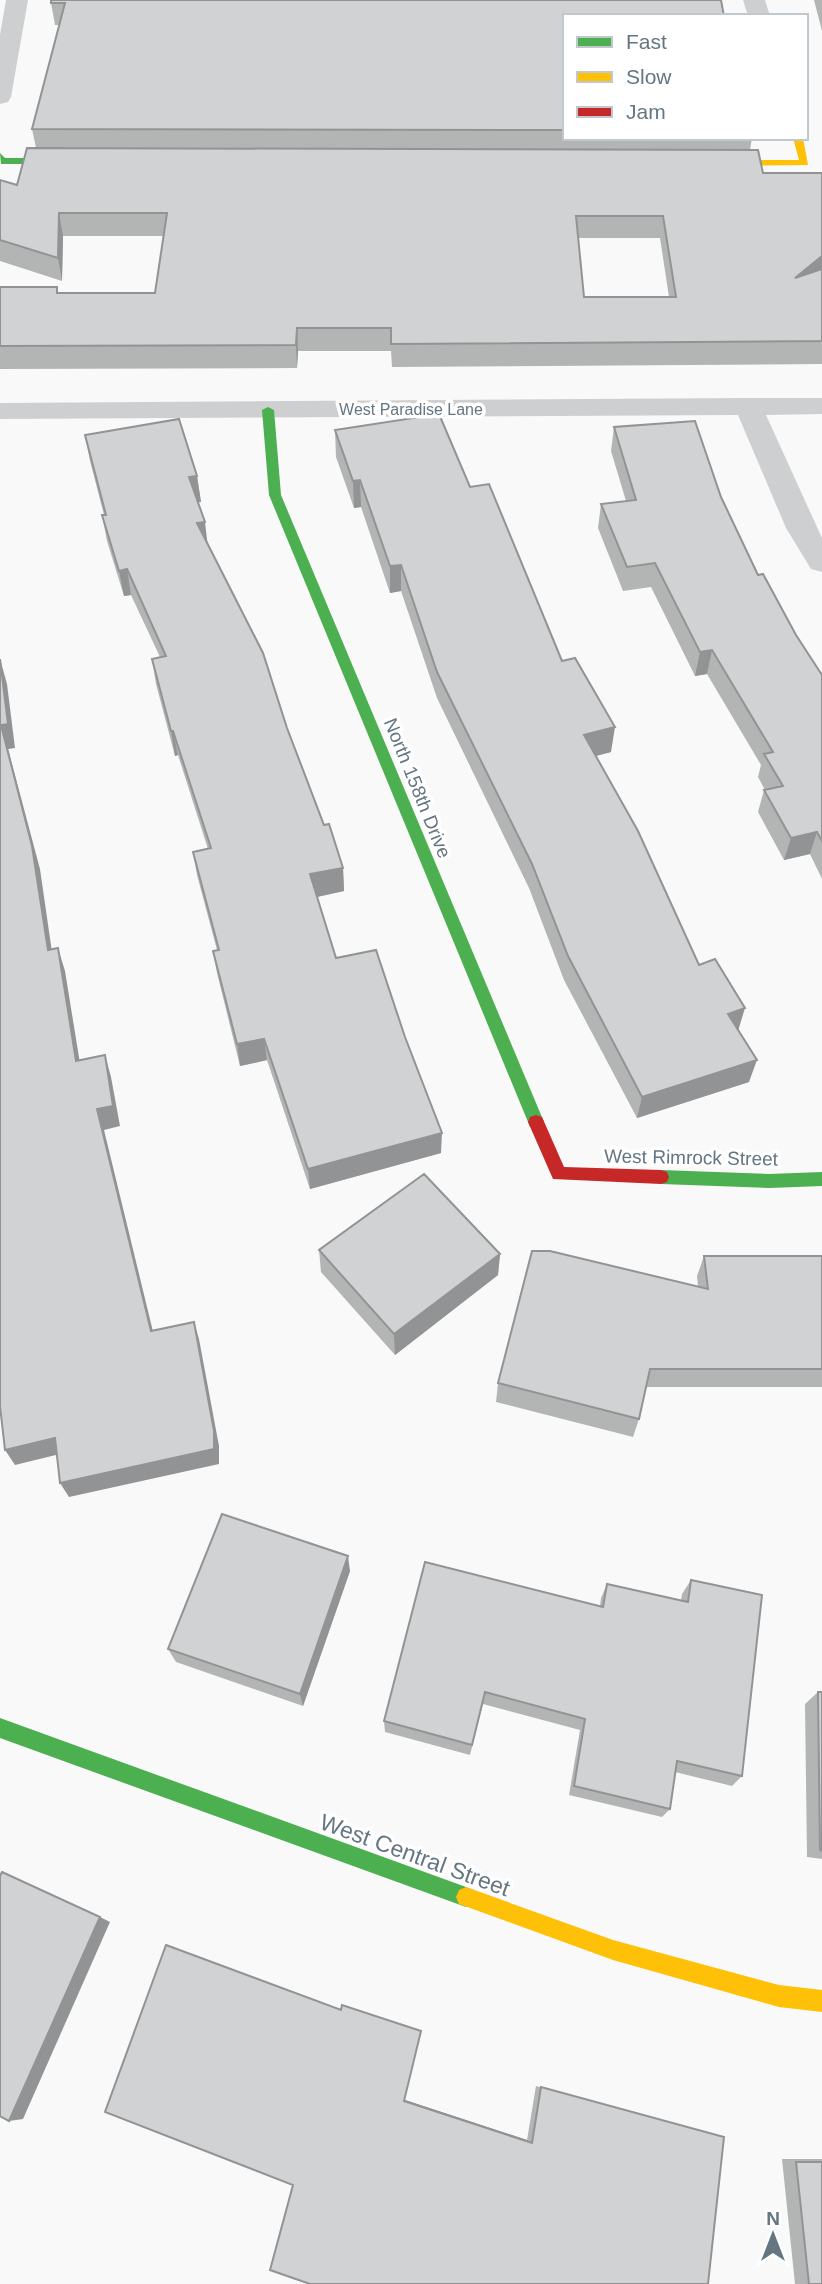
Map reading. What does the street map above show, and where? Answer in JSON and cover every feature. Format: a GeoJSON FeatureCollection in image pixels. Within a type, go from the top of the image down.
{"type":"FeatureCollection","features":[{"type":"Feature","properties":{"kind":"street"},"geometry":{"type":"LineString","coordinates":[[0,97],[17,0]]}},
{"type":"Feature","properties":{"kind":"street"},"geometry":{"type":"LineString","coordinates":[[695,163],[805,163],[799,140]]}},
{"type":"Feature","properties":{"kind":"street"},"geometry":{"type":"LineString","coordinates":[[0,156],[1,162],[89,160]]}},
{"type":"Feature","properties":{"kind":"street"},"geometry":{"type":"LineString","coordinates":[[748,406],[801,528],[822,562]]}},
{"type":"Feature","properties":{"kind":"street","name":"West Paradise Lane"},"geometry":{"type":"LineString","coordinates":[[0,411],[822,406]]}},
{"type":"Feature","properties":{"kind":"street","name":"North 158th Drive"},"geometry":{"type":"LineString","coordinates":[[268,410],[275,495],[511,1067],[559,1174]]}},
{"type":"Feature","properties":{"kind":"street","name":"West Rimrock Street"},"geometry":{"type":"LineString","coordinates":[[559,1174],[769,1181],[822,1179]]}},
{"type":"Feature","properties":{"kind":"street","name":"West Central Street"},"geometry":{"type":"LineString","coordinates":[[0,1728],[613,1950],[779,1996],[822,2001]]}},
{"type":"Feature","properties":{"kind":"building"},"geometry":{"type":"Polygon","coordinates":[[[51,0],[721,0],[724,14],[563,14],[563,130],[32,129],[65,3],[51,3],[51,0]]]}},
{"type":"Feature","properties":{"kind":"building"},"geometry":{"type":"Polygon","coordinates":[[[27,148],[758,150],[763,173],[822,173],[822,256],[795,278],[822,269],[822,341],[391,344],[391,328],[297,328],[296,345],[0,346],[0,287],[57,287],[57,293],[155,293],[167,213],[59,213],[58,258],[0,240],[0,180],[17,185],[27,148]],[[576,216],[584,297],[676,297],[663,216],[576,216]]]}},
{"type":"Feature","properties":{"kind":"building"},"geometry":{"type":"Polygon","coordinates":[[[439,414],[470,487],[489,484],[562,661],[575,658],[615,727],[584,735],[638,831],[699,965],[715,959],[745,1008],[728,1014],[757,1060],[642,1097],[568,956],[532,864],[437,672],[401,565],[390,566],[360,480],[353,481],[335,430],[439,414]]]}},
{"type":"Feature","properties":{"kind":"building"},"geometry":{"type":"Polygon","coordinates":[[[179,419],[197,476],[189,477],[205,522],[197,523],[263,653],[287,728],[324,825],[329,824],[343,868],[310,874],[336,958],[376,950],[405,1037],[442,1133],[308,1169],[264,1039],[237,1044],[213,951],[219,950],[193,852],[211,848],[171,731],[152,659],[166,656],[127,569],[119,571],[102,515],[106,515],[85,435],[179,419]]]}},
{"type":"Feature","properties":{"kind":"building"},"geometry":{"type":"Polygon","coordinates":[[[695,421],[721,497],[758,575],[763,574],[796,635],[822,675],[822,841],[817,832],[791,838],[764,790],[783,786],[764,754],[773,752],[712,650],[700,652],[655,563],[627,567],[601,504],[636,500],[614,427],[695,421]]]}},
{"type":"Feature","properties":{"kind":"building"},"geometry":{"type":"Polygon","coordinates":[[[0,659],[8,724],[1,725],[32,846],[48,950],[58,948],[76,1061],[105,1055],[113,1106],[97,1109],[151,1331],[194,1322],[214,1431],[214,1449],[60,1483],[55,1438],[5,1450],[0,1406],[0,659]]]}},
{"type":"Feature","properties":{"kind":"building"},"geometry":{"type":"Polygon","coordinates":[[[424,1174],[500,1254],[394,1334],[319,1250],[424,1174]]]}},
{"type":"Feature","properties":{"kind":"building"},"geometry":{"type":"Polygon","coordinates":[[[532,1251],[550,1251],[708,1289],[704,1256],[822,1256],[822,1369],[650,1369],[639,1419],[498,1383],[532,1251]]]}},
{"type":"Feature","properties":{"kind":"building"},"geometry":{"type":"Polygon","coordinates":[[[222,1514],[348,1556],[300,1694],[168,1649],[222,1514]]]}},
{"type":"Feature","properties":{"kind":"building"},"geometry":{"type":"Polygon","coordinates":[[[425,1562],[603,1607],[607,1584],[688,1602],[691,1580],[762,1595],[742,1776],[677,1761],[670,1809],[574,1786],[585,1719],[485,1692],[472,1745],[384,1721],[425,1562]]]}},
{"type":"Feature","properties":{"kind":"building"},"geometry":{"type":"Polygon","coordinates":[[[818,1692],[822,1692],[822,1851],[820,1850],[818,1692]]]}},
{"type":"Feature","properties":{"kind":"building"},"geometry":{"type":"Polygon","coordinates":[[[2,1872],[100,1917],[9,2121],[0,2116],[2,1872]]]}},
{"type":"Feature","properties":{"kind":"building"},"geometry":{"type":"Polygon","coordinates":[[[166,1945],[341,2010],[342,2005],[421,2031],[404,2101],[532,2143],[541,2087],[724,2137],[708,2284],[310,2284],[270,2270],[293,2185],[105,2112],[166,1945]]]}},
{"type":"Feature","properties":{"kind":"building"},"geometry":{"type":"Polygon","coordinates":[[[796,2162],[822,2162],[822,2284],[809,2284],[796,2162]]]}},
{"type":"Feature","properties":{"kind":"traffic: fast"},"geometry":{"type":"LineString","coordinates":[[0,156],[1,161],[76,161]]}},
{"type":"Feature","properties":{"kind":"traffic: fast"},"geometry":{"type":"LineString","coordinates":[[268,410],[275,495],[536,1122]]}},
{"type":"Feature","properties":{"kind":"traffic: fast"},"geometry":{"type":"LineString","coordinates":[[661,1177],[769,1181],[822,1179]]}},
{"type":"Feature","properties":{"kind":"traffic: fast"},"geometry":{"type":"LineString","coordinates":[[0,1728],[466,1897]]}},
{"type":"Feature","properties":{"kind":"traffic: slow"},"geometry":{"type":"LineString","coordinates":[[707,163],[805,163],[799,140]]}},
{"type":"Feature","properties":{"kind":"traffic: slow"},"geometry":{"type":"LineString","coordinates":[[466,1897],[613,1950],[779,1996],[822,2001]]}},
{"type":"Feature","properties":{"kind":"traffic: jam"},"geometry":{"type":"LineString","coordinates":[[536,1122],[559,1174],[661,1177]]}}]}
